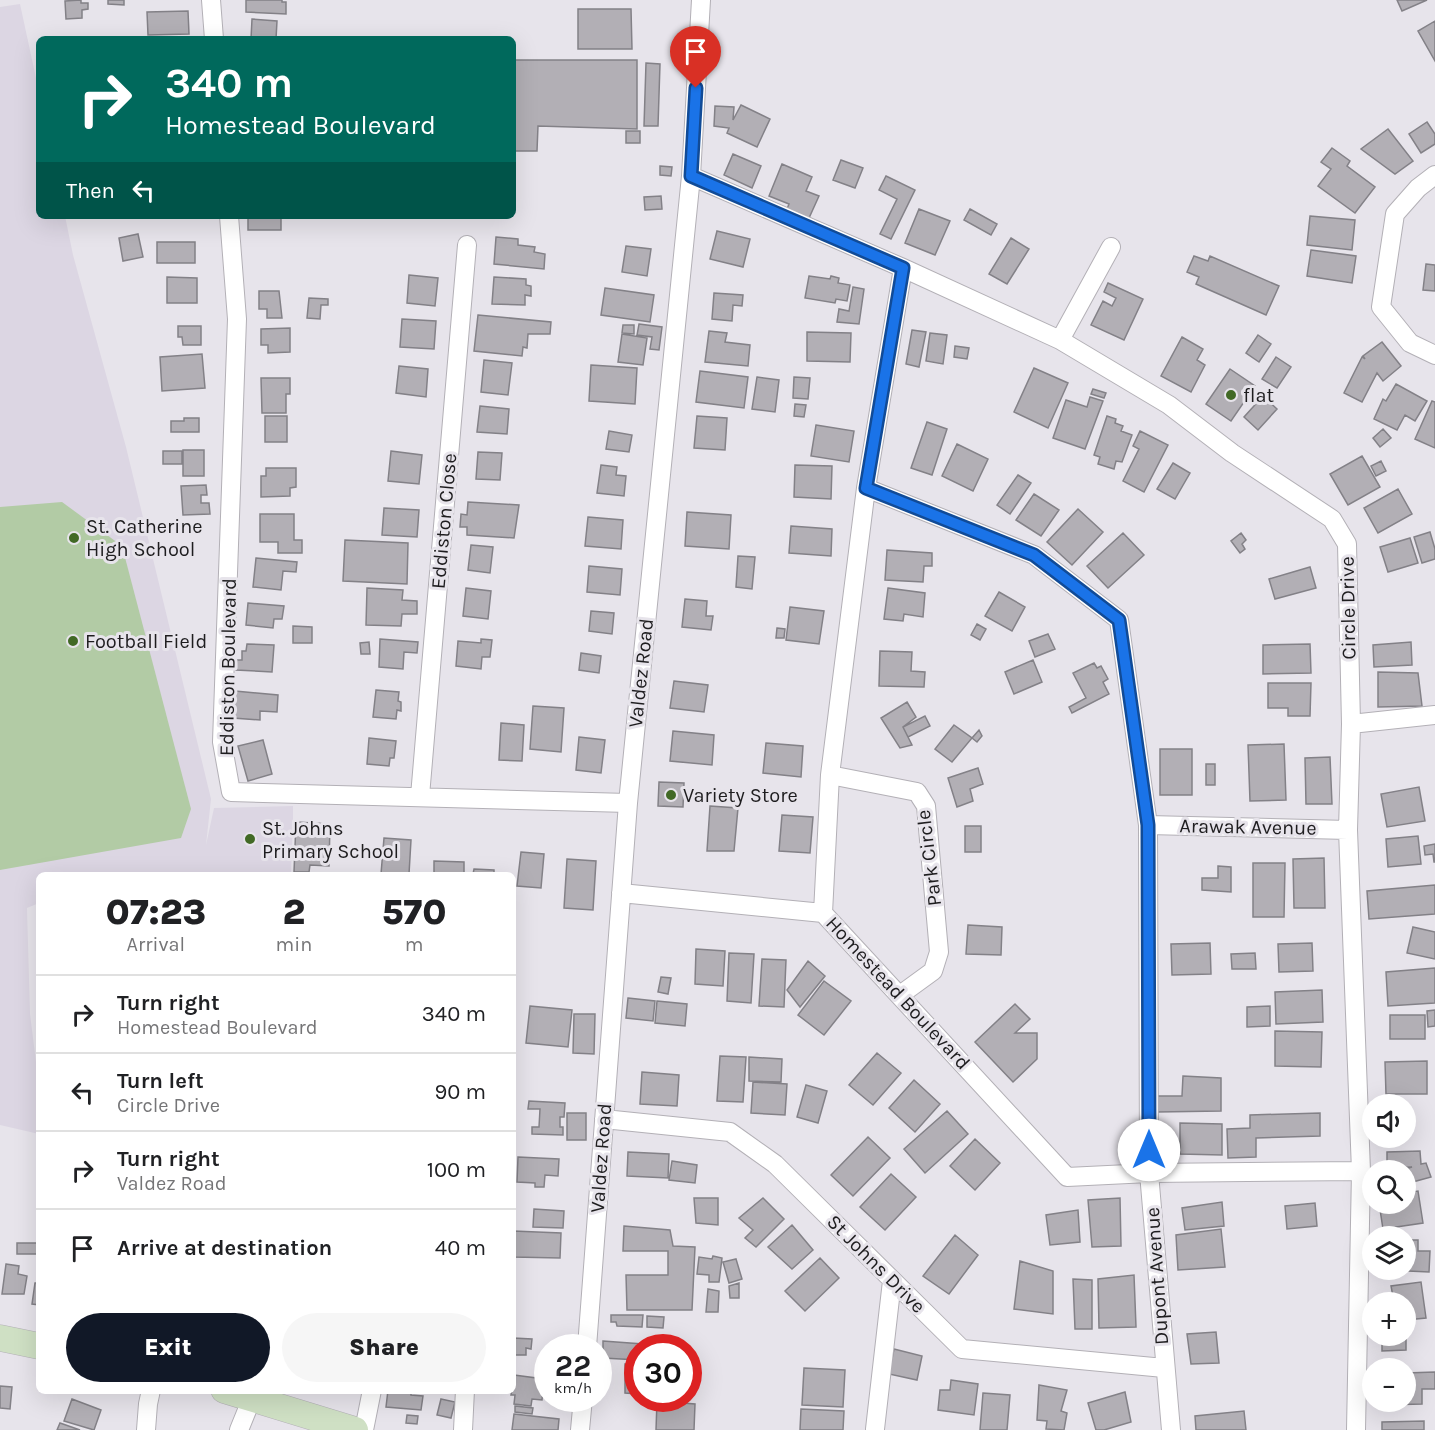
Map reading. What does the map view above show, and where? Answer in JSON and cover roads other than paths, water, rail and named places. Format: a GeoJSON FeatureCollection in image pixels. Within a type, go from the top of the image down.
{"type":"FeatureCollection","features":[{"type":"Feature","properties":{"kind":"main road"},"geometry":{"type":"LineString","coordinates":[[0,1338],[36,1345]]}},
{"type":"Feature","properties":{"kind":"main road"},"geometry":{"type":"LineString","coordinates":[[238,1394],[355,1430]]}},
{"type":"Feature","properties":{"kind":"street"},"geometry":{"type":"LineString","coordinates":[[211,0],[214,36]]}},
{"type":"Feature","properties":{"kind":"street","name":"Valdez Road"},"geometry":{"type":"LineString","coordinates":[[588,1334],[628,803],[691,176],[701,0]]}},
{"type":"Feature","properties":{"kind":"street"},"geometry":{"type":"LineString","coordinates":[[1435,175],[1418,188],[1395,214],[1381,307],[1410,343],[1435,355]]}},
{"type":"Feature","properties":{"kind":"street","name":"Circle Drive"},"geometry":{"type":"LineString","coordinates":[[691,176],[903,268],[1060,340],[1169,405],[1232,453],[1332,519],[1347,544],[1351,724],[1348,830],[1361,1171],[1356,1430]]}},
{"type":"Feature","properties":{"kind":"street","name":"Eddiston Boulevard"},"geometry":{"type":"LineString","coordinates":[[229,219],[237,319],[222,742],[231,792],[628,803]]}},
{"type":"Feature","properties":{"kind":"street","name":"Eddiston Close"},"geometry":{"type":"LineString","coordinates":[[420,796],[467,245]]}},
{"type":"Feature","properties":{"kind":"street"},"geometry":{"type":"LineString","coordinates":[[1060,340],[1111,247]]}},
{"type":"Feature","properties":{"kind":"street","name":"Homestead Boulevard"},"geometry":{"type":"LineString","coordinates":[[903,268],[866,488],[830,775],[824,913],[1067,1177],[1149,1173],[1361,1171]]}},
{"type":"Feature","properties":{"kind":"street","name":"Dupont Avenue"},"geometry":{"type":"LineString","coordinates":[[866,488],[1034,555],[1119,620],[1148,825],[1149,1173],[1171,1430]]}},
{"type":"Feature","properties":{"kind":"street"},"geometry":{"type":"LineString","coordinates":[[1351,724],[1435,715]]}},
{"type":"Feature","properties":{"kind":"street","name":"Park Circle"},"geometry":{"type":"LineString","coordinates":[[830,775],[917,792],[926,806],[939,952],[933,971],[900,995]]}},
{"type":"Feature","properties":{"kind":"street","name":"Arawak Avenue"},"geometry":{"type":"LineString","coordinates":[[1148,825],[1348,830]]}},
{"type":"Feature","properties":{"kind":"street"},"geometry":{"type":"LineString","coordinates":[[621,893],[824,913]]}},
{"type":"Feature","properties":{"kind":"street","name":"St Johns Drive"},"geometry":{"type":"LineString","coordinates":[[604,1119],[730,1131],[775,1164],[962,1349],[1164,1368]]}},
{"type":"Feature","properties":{"kind":"street"},"geometry":{"type":"LineString","coordinates":[[875,1430],[892,1281]]}},
{"type":"Feature","properties":{"kind":"street"},"geometry":{"type":"LineString","coordinates":[[146,1430],[150,1394]]}},
{"type":"Feature","properties":{"kind":"street"},"geometry":{"type":"LineString","coordinates":[[364,1430],[371,1394]]}},
{"type":"Feature","properties":{"kind":"street"},"geometry":{"type":"LineString","coordinates":[[463,1430],[465,1394]]}},
{"type":"Feature","properties":{"kind":"street"},"geometry":{"type":"LineString","coordinates":[[239,1430],[252,1398]]}},
{"type":"Feature","properties":{"kind":"street"},"geometry":{"type":"LineString","coordinates":[[580,1430],[582,1412]]}},
{"type":"Feature","properties":{"kind":"place","name":"flat"},"geometry":{"type":"Point","coordinates":[1231,395]}},
{"type":"Feature","properties":{"kind":"place","name":"St. Catherine High School"},"geometry":{"type":"Point","coordinates":[74,538]}},
{"type":"Feature","properties":{"kind":"place","name":"Football Field"},"geometry":{"type":"Point","coordinates":[73,641]}},
{"type":"Feature","properties":{"kind":"place","name":"Variety Store"},"geometry":{"type":"Point","coordinates":[671,795]}},
{"type":"Feature","properties":{"kind":"place","name":"St. Johns Primary School"},"geometry":{"type":"Point","coordinates":[250,839]}}]}
